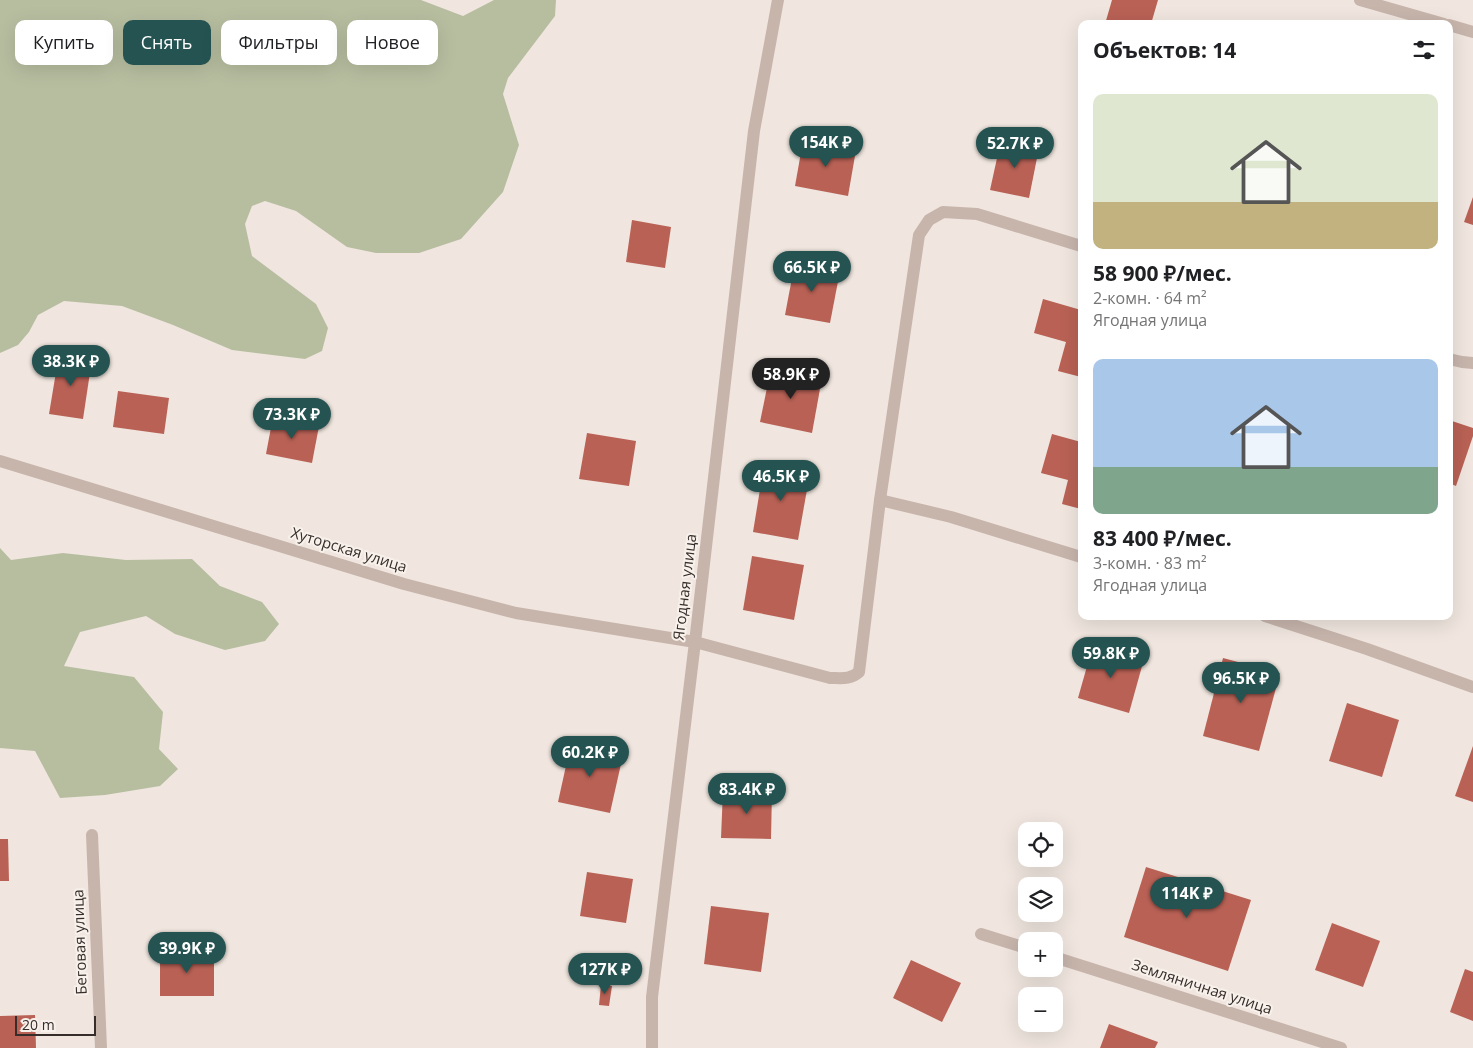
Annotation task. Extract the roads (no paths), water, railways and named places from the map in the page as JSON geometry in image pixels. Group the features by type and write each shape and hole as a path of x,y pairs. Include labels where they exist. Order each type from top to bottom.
{"street":[{"name":"Ягодная улица","path":"652,1048 652,997 754,131 778,0"},
{"path":"1360,0 1430,20"},
{"path":"1453,26 1473,32"},
{"name":"Хуторская улица","path":"0,461 404,584 516,614 695,642 830,678 854,677 859,672 880,500 919,235 929,220 943,212 977,214 1078,245"},
{"path":"1453,359 1473,363"},
{"path":"880,500 951,517 1078,556"},
{"path":"1277,620 1367,649 1473,687"},
{"name":"Беговая улица","path":"92,835 101,1048"},
{"path":"981,934 1018,946"},
{"name":"Земляничная улица","path":"1063,960 1341,1048"}]}
